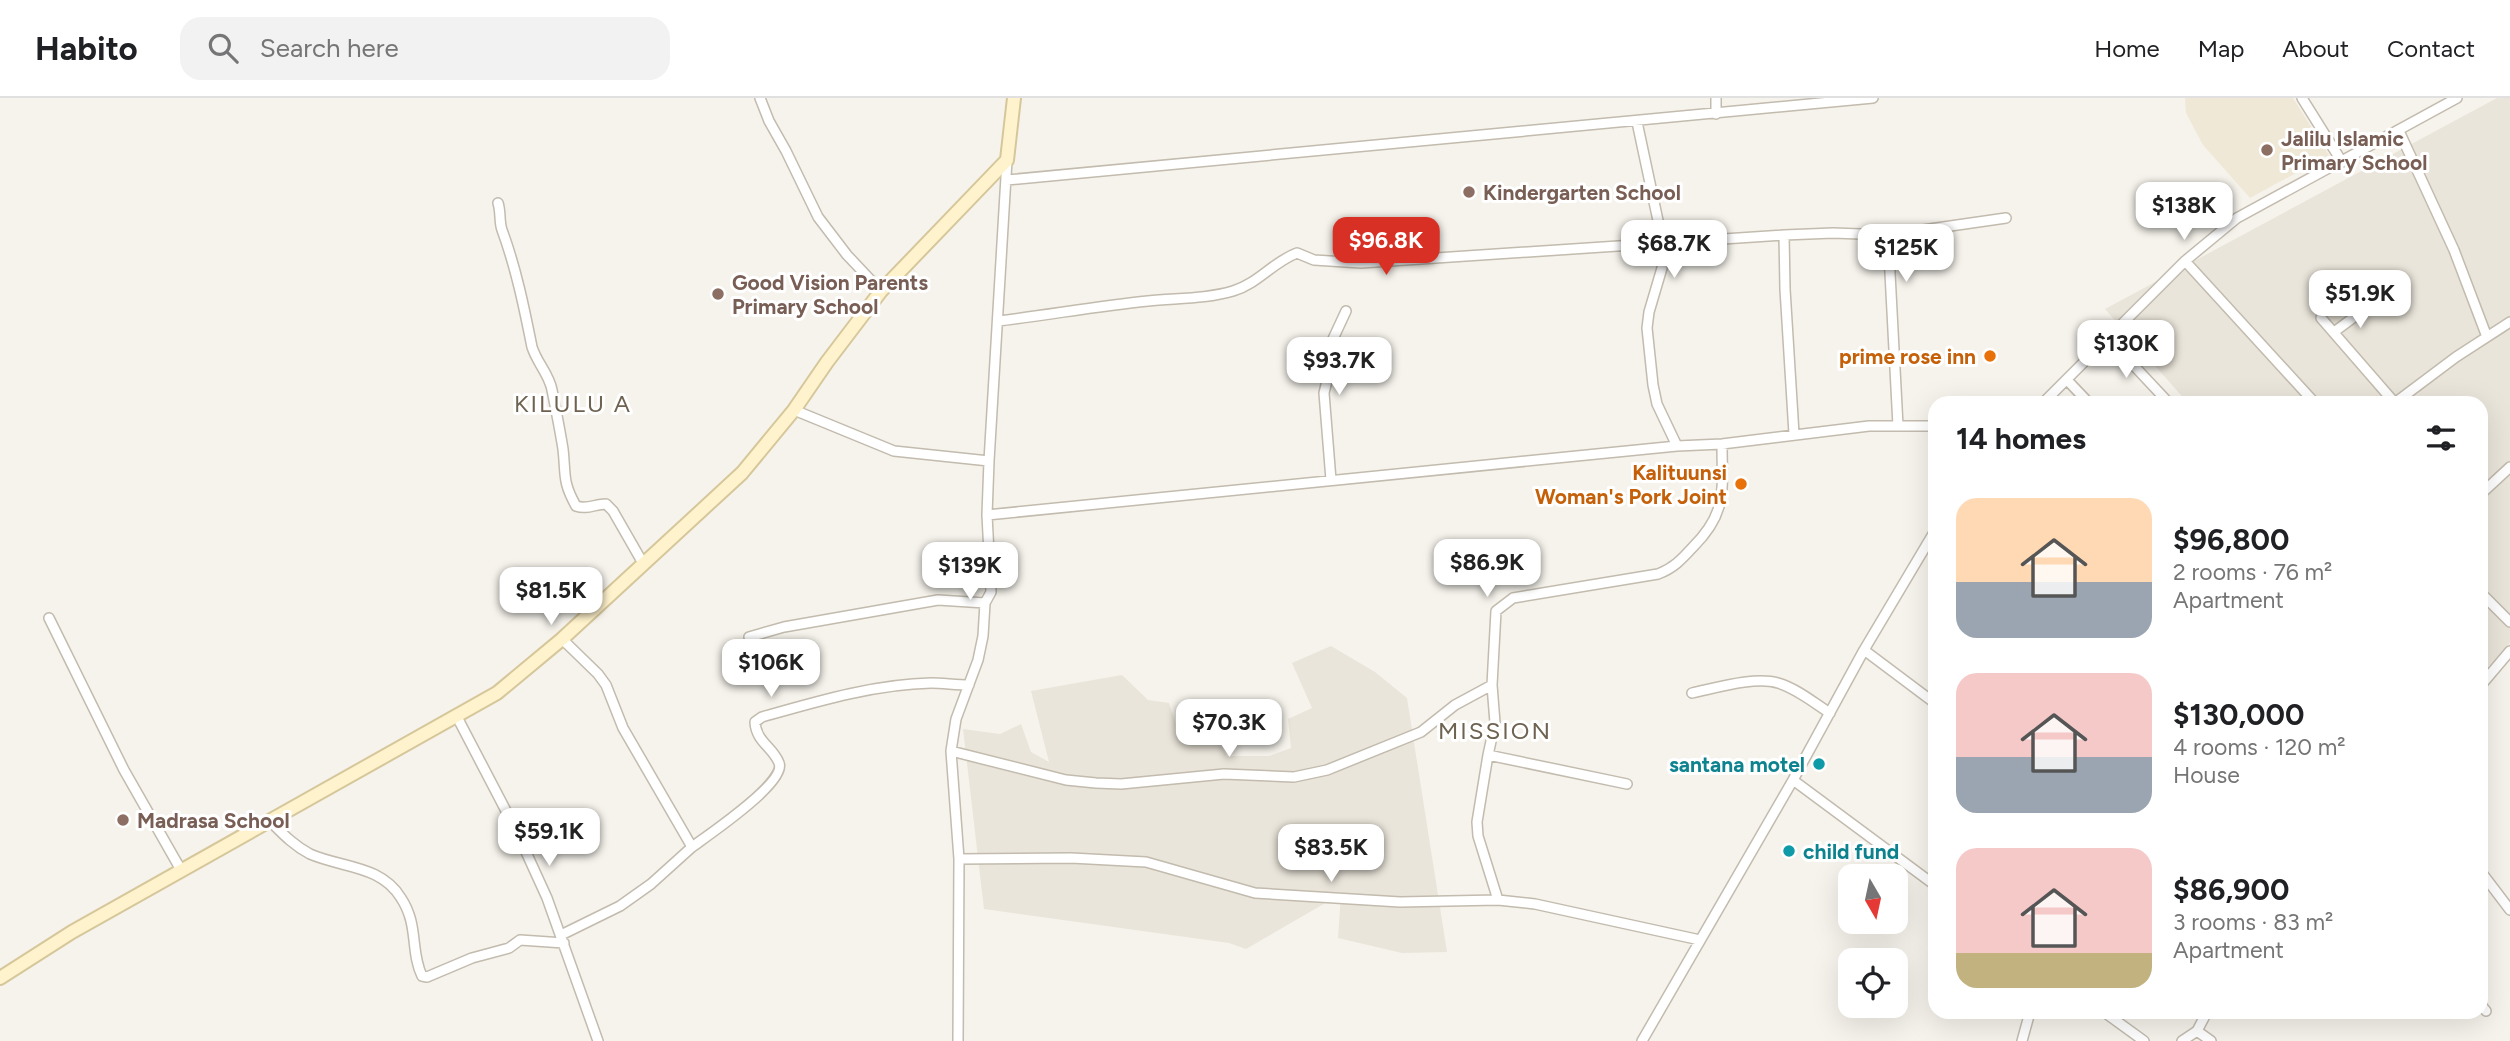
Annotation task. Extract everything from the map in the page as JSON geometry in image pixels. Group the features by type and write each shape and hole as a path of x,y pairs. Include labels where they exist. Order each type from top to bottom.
{"street":[{"path":"760,98 818,217 846,256 881,290"},
{"path":"958,1041 959,859 951,751 956,719 981,648 985,603 991,592 989,461 1007,160 1014,98"},
{"path":"1716,98 1717,114"},
{"path":"1007,180 1873,98"},
{"path":"2302,98 2342,162"},
{"path":"2051,396 2185,261 2236,218 2457,98"},
{"path":"1637,121 1663,244 1662,268 1647,328 1657,404 1677,446"},
{"path":"2399,131 2454,250 2487,337"},
{"path":"0,978 72,932 498,693 562,639 742,473 794,410 881,290 1007,160"},
{"path":"498,203 502,229 510,246 535,358 549,377 552,389 563,450 565,485 576,506 584,509 598,504 606,505 613,511 644,565"},
{"path":"998,321 1148,301 1209,296 1235,290 1264,276 1280,259 1297,253 1314,260 1361,263 1784,235 1888,235 2006,219"},
{"path":"1784,235 1794,434"},
{"path":"1888,235 1899,426"},
{"path":"2185,261 2309,396"},
{"path":"2334,332 2369,306"},
{"path":"1331,481 1324,393 1332,360 1333,339 1346,311"},
{"path":"2320,318 2390,396"},
{"path":"2403,396 2510,322"},
{"path":"2107,337 2162,396"},
{"path":"2067,380 2082,396"},
{"path":"794,410 894,451 989,461"},
{"path":"988,515 1677,446 1722,444 1869,426 1928,426"},
{"path":"1498,900 1478,836 1477,822 1495,723 1492,685 1496,611 1513,598 1658,574 1673,568 1704,536 1716,519 1722,500 1722,444"},
{"path":"2488,487 2510,467"},
{"path":"1642,1041 1928,542"},
{"path":"750,638 784,626 938,600 985,603"},
{"path":"2488,600 2510,622"},
{"path":"49,618 124,770 181,870"},
{"path":"562,639 606,685 623,728 692,848"},
{"path":"1864,650 1928,698"},
{"path":"2488,677 2510,651"},
{"path":"1692,692 1770,681 1781,683 1830,713"},
{"path":"268,820 291,843 311,854 363,869 390,884 401,896 412,920 422,976 427,977 472,958 509,948 520,940 562,939 620,906 651,884 692,848 751,803 776,777 780,768 779,762 764,745 755,728 754,722 762,717 830,698 907,685 969,685"},
{"path":"951,751 1066,780 1096,783 1121,784 1224,774 1294,777 1327,770 1421,732 1455,705 1492,685"},
{"path":"456,715 516,830 547,898 598,1041"},
{"path":"1488,755 1627,784"},
{"path":"1793,780 1928,880"},
{"path":"959,859 1071,858 1146,862 1255,893 1400,902 1498,900 1535,904 1700,940"},
{"path":"2488,881 2510,910"},
{"path":"2022,1041 2028,1019"},
{"path":"2114,1019 2144,1041"},
{"path":"2182,1041 2197,1031 2203,1019"},
{"path":"2197,1031 2211,1041"}],"shaded area":[{"name":"Jalilu Islamic Primary School","path":"2185,98 2293,98 2329,155 2250,198 2203,145 2186,113"},
{"path":"2497,98 2510,98 2510,643 2488,667 2488,396 2182,396 2105,309"},
{"path":"1331,646 1375,672 1407,698 1447,952 1402,953 1338,938 1341,894 1246,949 1229,943 984,909 963,729 1000,734 1021,724 1031,752 1049,762 1031,691 1122,675 1148,700 1169,703 1176,724 1209,726 1227,756 1269,756 1291,748 1288,719 1312,708 1292,663"}],"place":[{"name":"Jalilu Islamic Primary School","path":"2267,150"},
{"name":"Kindergarten School","path":"1469,192"},
{"name":"Good Vision Parents Primary School","path":"718,294"},
{"name":"prime rose inn","path":"1990,356"},
{"name":"Kalituunsi Woman's Pork Joint","path":"1741,484"},
{"name":"santana motel","path":"1819,764"},
{"name":"Madrasa School","path":"123,820"},
{"name":"child fund","path":"1789,851"}],"district":[{"name":"KILULU A","path":"573,403"},
{"name":"MISSION","path":"1495,730"}]}
